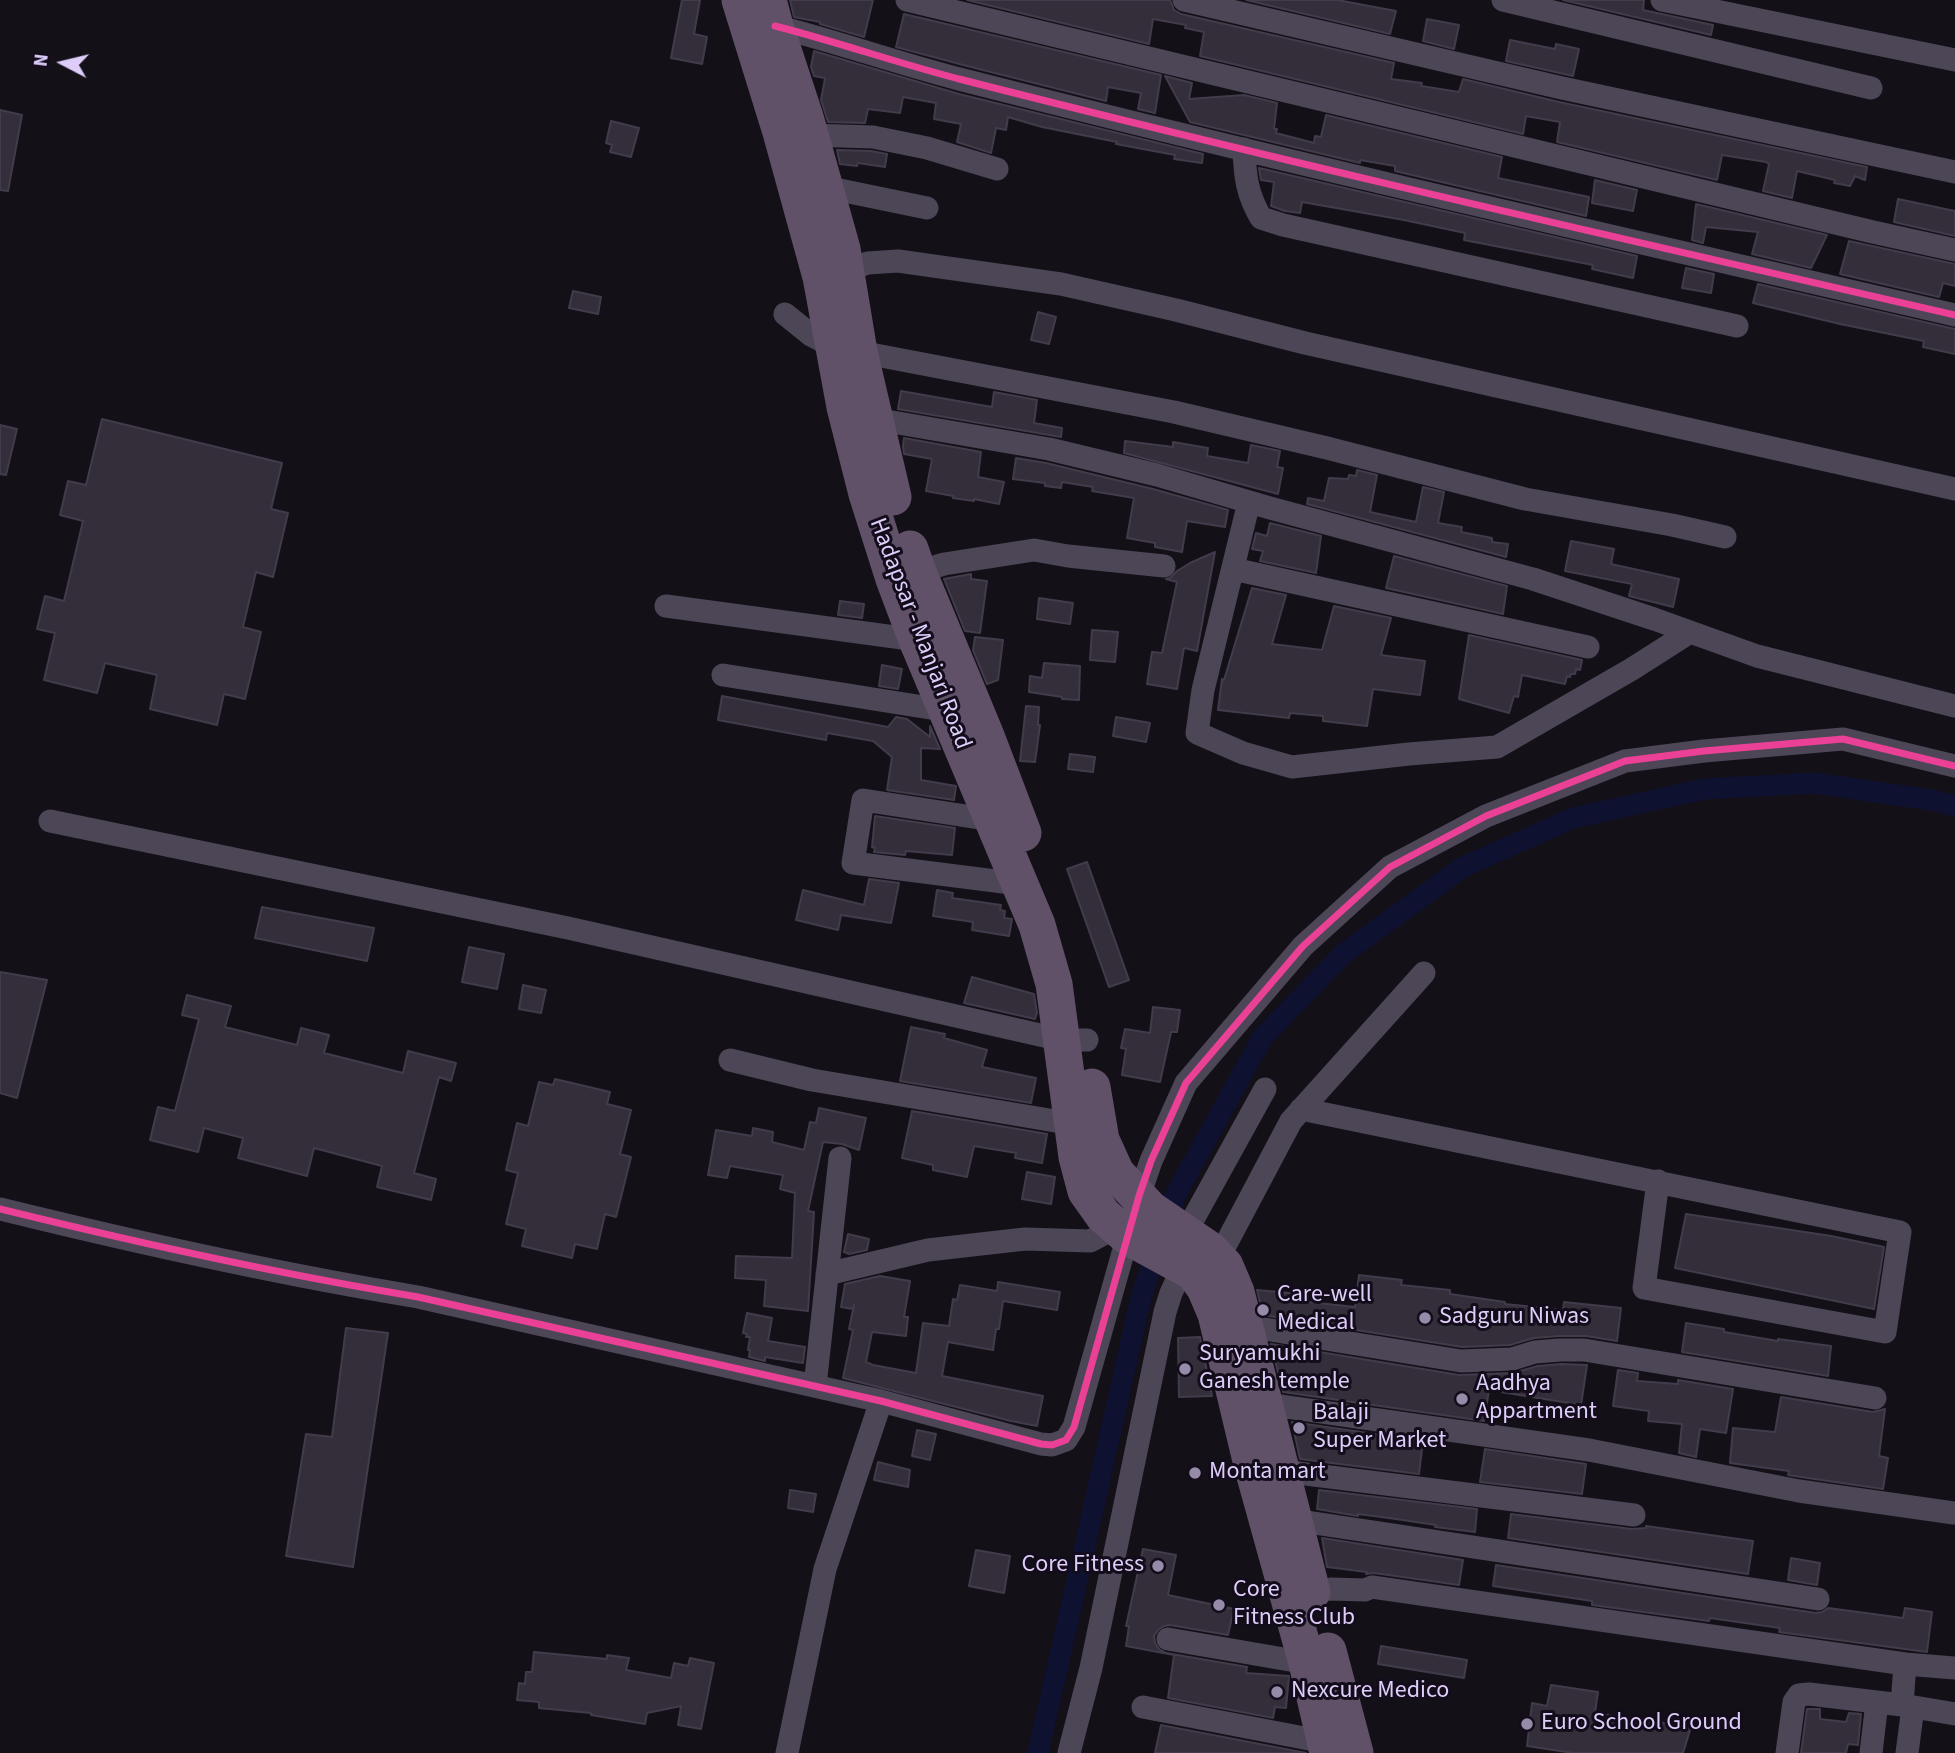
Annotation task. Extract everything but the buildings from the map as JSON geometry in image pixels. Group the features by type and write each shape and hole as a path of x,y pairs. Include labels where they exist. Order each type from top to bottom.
{"main road":[{"name":"Hadapsar - Manjari Road","path":"740,0 780,131 834,274 847,349 845,407 867,494 894,579 931,638 961,712 1058,918 1076,971 1073,1124 1077,1157 1086,1191 1103,1215 1225,1266 1246,1326 1294,1520 1307,1662 1340,1747"},
{"name":"Hadapsar - Manjari Road","path":"772,13 842,249 834,274"},
{"name":"Hadapsar - Manjari Road","path":"847,349 875,419 891,494 918,572 931,638"},
{"name":"Hadapsar - Manjari Road","path":"961,712 992,820 1037,925 1093,1098 1101,1140 1116,1173 1159,1237 1205,1288 1216,1314 1249,1451 1298,1585 1340,1747"}],"street":[{"path":"907,0 1955,250"},
{"path":"1184,0 1562,88 1955,172"},
{"path":"1503,0 1871,88"},
{"path":"1662,0 1955,60"},
{"path":"772,13 840,43 958,79 1583,231 1955,316"},
{"path":"810,135 873,137 927,148 997,169"},
{"path":"1244,149 1250,199 1261,218 1737,326"},
{"path":"825,187 927,208"},
{"path":"834,274 868,263 898,261 1061,284 1304,343 1955,489"},
{"path":"785,314 811,335 847,349 1174,412 1525,499 1725,537"},
{"path":"875,419 1049,449 1157,475 1533,579 1757,656 1955,706"},
{"path":"1250,502 1203,690 1197,733 1243,753 1292,767 1497,747 1690,632"},
{"path":"918,572 944,564 1034,550 1164,566"},
{"path":"1233,569 1588,647"},
{"path":"666,606 931,638"},
{"path":"723,675 961,712"},
{"path":"1069,1753 1091,1668 1171,1293 1159,1237 1151,1161 1186,1083 1303,946 1390,867 1486,816 1625,761 1843,739 1955,766"},
{"path":"992,820 863,800 853,863 1019,884"},
{"path":"50,821 568,928 1074,1040"},
{"path":"827,1273 928,1250 1025,1239 1090,1241 1159,1237 1290,1121 1424,973"},
{"path":"730,1060 812,1080 1073,1124"},
{"path":"0,1209 335,1283 418,1297 881,1401 1041,1444 1052,1444 1066,1440 1074,1427 1159,1237 1265,1088"},
{"path":"1301,1108 1658,1181 1900,1232 1885,1332 1644,1288 1658,1181"},
{"path":"815,1386 840,1158"},
{"path":"1246,1326 1461,1361 1512,1359 1535,1352 1584,1350 1875,1398"},
{"path":"787,1753 825,1569 881,1401"},
{"path":"1266,1404 1589,1450 1799,1491 1954,1513"},
{"path":"1282,1471 1634,1515"},
{"path":"1294,1520 1818,1600"},
{"path":"1298,1585 1353,1578 1368,1580 1372,1587 1905,1664 1955,1668"},
{"path":"1168,1639 1307,1662"},
{"path":"1905,1664 1907,1753"},
{"path":"1787,1753 1794,1702 1798,1695 1877,1702 1955,1714"},
{"path":"1871,1753 1877,1702"},
{"path":"1143,1707 1340,1747"}],"waterway":[{"path":"1038,1753 1141,1297 1175,1196 1262,1038 1343,954 1463,867 1573,818 1704,789 1814,783 1955,806"}],"cycle path":[{"path":"775,26 963,80 1210,141 1955,315"},
{"path":"0,1209 208,1257 418,1297 881,1401 1052,1445 1066,1440 1074,1427 1139,1196 1151,1161 1186,1083 1303,946 1390,867 1486,816 1625,761 1843,739 1955,766"}],"place":[{"name":"Care-well Medical","path":"1263,1310"},
{"name":"Sadguru Niwas","path":"1425,1318"},
{"name":"Suryamukhi Ganesh temple","path":"1185,1369"},
{"name":"Aadhya Appartment","path":"1462,1399"},
{"name":"Balaji Super Market","path":"1299,1428"},
{"name":"Monta mart","path":"1195,1473"},
{"name":"Core Fitness","path":"1158,1566"},
{"name":"Core Fitness Club","path":"1219,1605"},
{"name":"Nexcure Medico","path":"1277,1692"},
{"name":"Euro School Ground","path":"1527,1724"}]}
